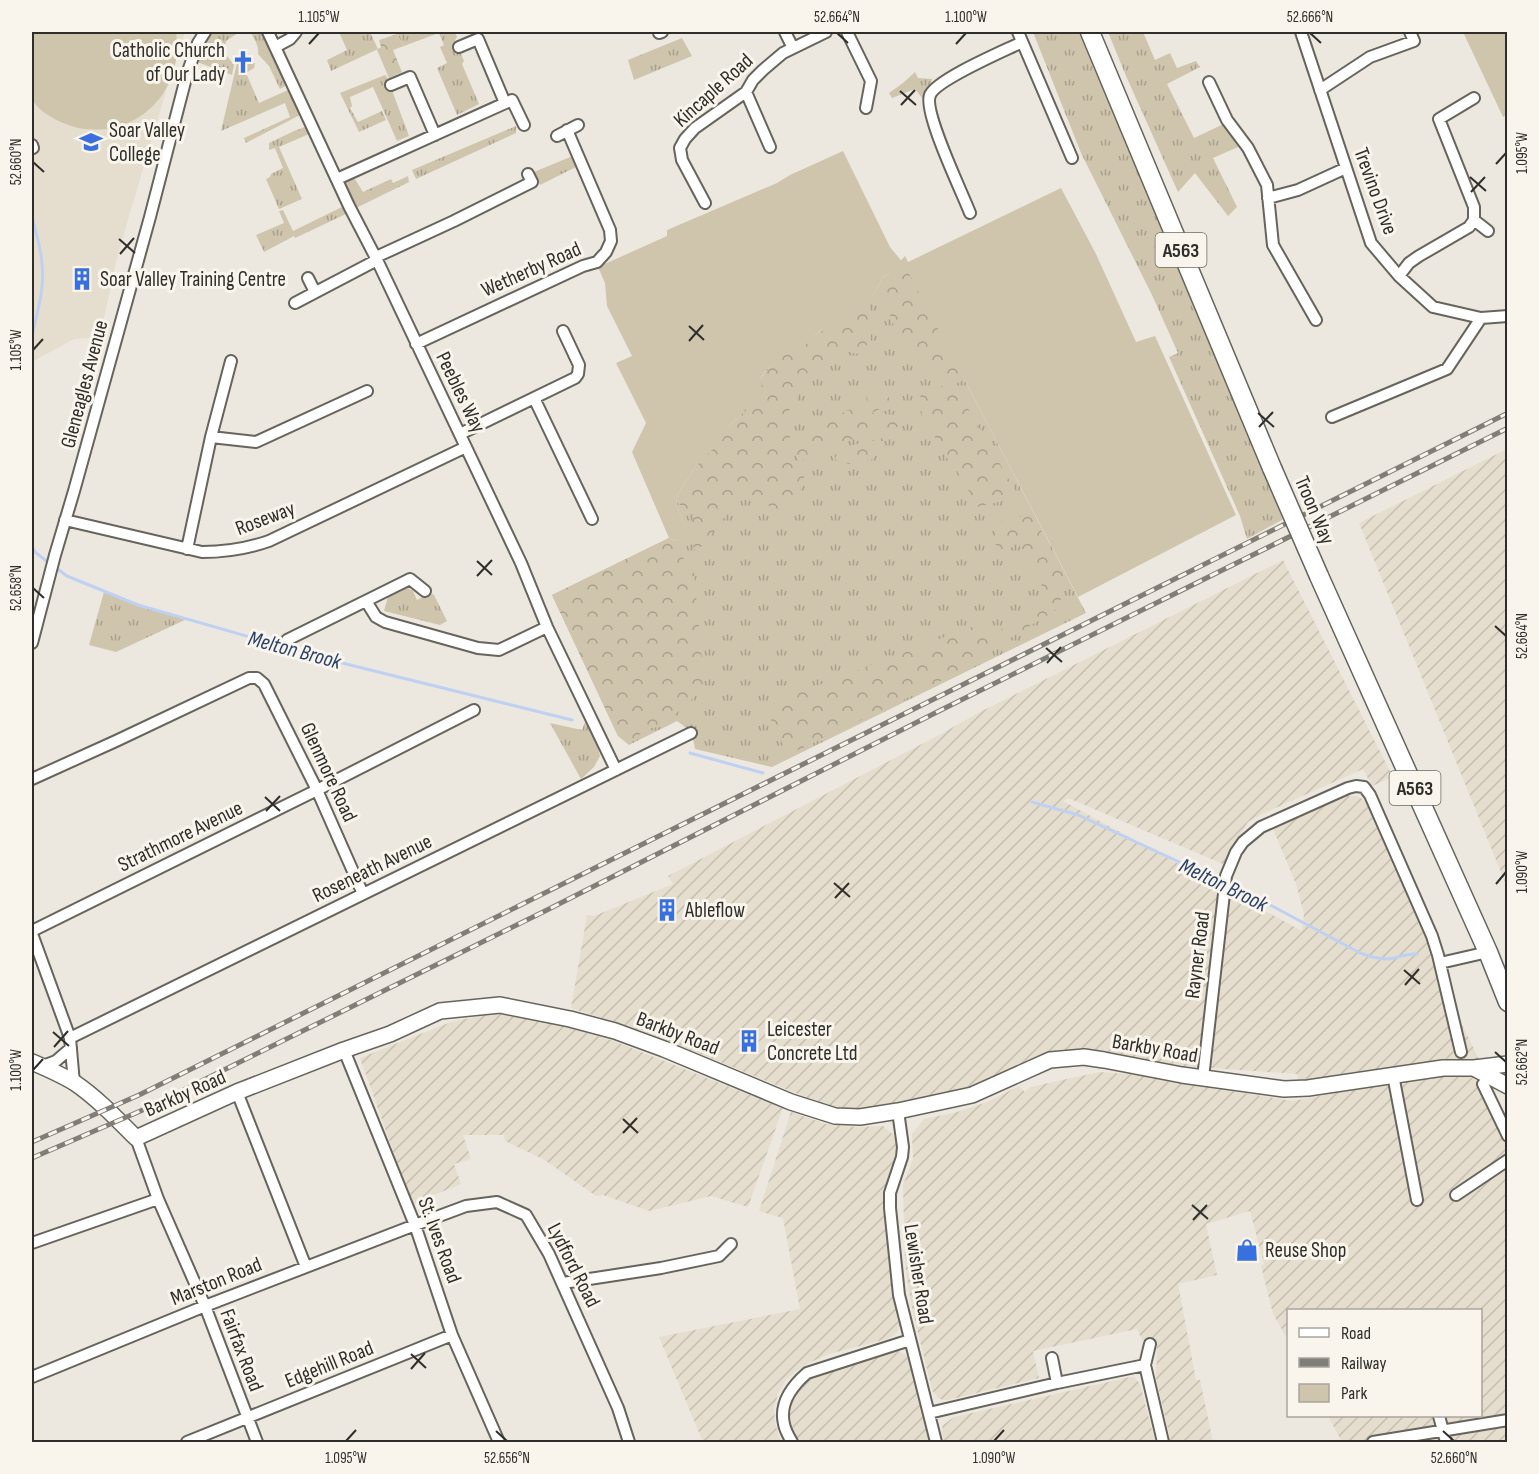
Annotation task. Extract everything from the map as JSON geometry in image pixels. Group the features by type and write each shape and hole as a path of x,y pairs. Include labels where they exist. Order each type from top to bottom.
{"highway":[{"name":"Troon Way","path":"1090,32 1272,468 1488,952 1508,1002"}],"street":[{"name":"Gleneagles Avenue","path":"32,643 148,225 187,74 198,43 205,32"},
{"name":"Peebles Way","path":"268,32 466,447 547,627 616,770"},
{"path":"275,47 290,39 296,32"},
{"path":"785,32 793,48"},
{"name":"Kincaple Road","path":"690,199 703,199 682,160 680,148 685,139 695,128 746,92 753,80 783,53 826,32"},
{"path":"847,32 871,81 866,108"},
{"path":"1018,32 1072,158"},
{"name":"Trevino Drive","path":"1301,32 1371,243 1399,276 1433,307 1481,318 1508,315"},
{"path":"1320,90 1370,57 1414,41 1410,32"},
{"path":"459,47 478,39 506,103"},
{"path":"970,213 932,120 930,94 944,81 1022,42"},
{"path":"391,85 410,77 435,135"},
{"path":"1209,82 1227,120 1248,148 1267,186 1273,245 1316,320"},
{"path":"746,92 770,147"},
{"path":"1399,276 1419,255 1469,226 1474,220 1474,207 1439,119 1474,98"},
{"path":"337,179 512,100 524,125"},
{"name":"Wetherby Road","path":"416,344 583,266 597,262 606,252 611,241 610,230 562,133 578,125"},
{"path":"1268,198 1298,190 1346,168"},
{"path":"294,303 376,259 532,182"},
{"path":"1474,220 1488,231"},
{"path":"308,278 315,292"},
{"path":"1332,417 1447,369 1481,318"},
{"path":"460,435 571,381 578,374 579,365 563,331"},
{"path":"186,549 231,361"},
{"path":"211,437 256,442 367,391"},
{"path":"534,398 592,519"},
{"name":"Roseway","path":"65,520 202,552 223,552 248,548 268,541 466,447"},
{"path":"287,640 410,579 425,591"},
{"path":"366,601 376,617 385,622 478,648 499,650 547,627"},
{"name":"Glenmore Road","path":"32,779 249,678 257,678 264,684 317,790 363,894"},
{"name":"Strathmore Avenue","path":"32,933 474,710"},
{"name":"Roseneath Avenue","path":"71,1043 363,894 691,733"},
{"name":"Rayner Road","path":"1203,1078 1226,876 1243,842 1261,827 1348,788 1364,787 1370,795 1413,891 1432,936 1440,963"},
{"path":"32,933 71,1043 75,1083"},
{"path":"1461,1052 1440,963 1488,952"},
{"name":"Barkby Road","path":"37,1064 75,1083 136,1138 237,1092 390,1034 440,1011 500,1005 615,1031 791,1102 835,1116 860,1117 972,1095 1050,1060 1084,1057 1203,1078 1284,1089 1308,1088 1443,1068 1474,1068 1508,1064"},
{"name":"Barkby Road","path":"37,1064 56,1061 71,1043"},
{"name":"St. Ives Road","path":"344,1050 415,1225 452,1335 499,1443"},
{"name":"Barkby Road","path":"1474,1068 1508,1086"},
{"path":"1393,1075 1417,1200"},
{"path":"1483,1084 1508,1136"},
{"path":"237,1092 306,1267"},
{"name":"Lewisher Road","path":"898,1111 903,1147 890,1193 890,1208 899,1295 936,1443"},
{"name":"Fairfax Road","path":"136,1138 158,1200 205,1306 257,1443"},
{"path":"1456,1195 1508,1160"},
{"path":"32,1243 158,1200"},
{"name":"Lydford Road","path":"415,1225 466,1206 497,1202 526,1215 563,1283 618,1408 629,1443"},
{"name":"Marston Road","path":"32,1377 205,1306 415,1225"},
{"path":"563,1283 661,1268 719,1256 731,1244"},
{"name":"Edgehill Road","path":"187,1443 452,1335"},
{"path":"792,1443 784,1425 783,1408 795,1384 807,1373 910,1340"},
{"path":"1150,1344 1145,1365 1163,1443"},
{"path":"1052,1358 1056,1383"},
{"path":"929,1413 1145,1365"},
{"path":"1440,1417 1446,1443"},
{"path":"1373,1443 1508,1420"}],"shaded area":[{"name":"Soar Valley College","path":"32,32 185,32 116,262 100,337 74,339 32,362"},
{"path":"1507,449 1507,887 1359,523"},
{"path":"1283,560 1393,777 1372,786 1363,769 1260,815 1248,822 1223,864 1068,798 1063,801 1302,931 1304,914 1296,884 1273,829 1347,796 1357,796 1365,801 1432,953 1434,966 1507,1118 1507,1442 1342,1442 1329,1417 1482,1417 1482,1309 1287,1309 1287,1338 1273,1314 1261,1266 1264,1264 1250,1211 1206,1224 1217,1275 1178,1284 1196,1380 1200,1380 1213,1442 1171,1442 1156,1379 1157,1342 1142,1340 1137,1329 1033,1351 1039,1378 948,1400 938,1398 932,1390 911,1304 905,1264 903,1185 913,1159 912,1134 924,1119 957,1112 987,1102 1019,1086 1025,1092 1030,1087 1099,1072 1129,1074 1293,1101 1330,1094 1328,1081 1299,1083 1297,1074 1041,1056 974,1087 907,1101 860,1108 838,1108 815,1101 652,1034 571,1008 587,915 594,916 673,884 668,876 980,712"},
{"path":"493,1013 548,1022 611,1040 783,1108 748,1207 711,1196 649,1211 603,1195 596,1196 543,1159 505,1141 504,1135 463,1135 471,1159 454,1164 461,1184 412,1204 360,1058 451,1022"},
{"path":"791,1112 826,1124 857,1127 883,1126 896,1137 896,1150 885,1195 894,1302 901,1324 896,1334 887,1339 829,1354 796,1371 786,1380 778,1394 774,1408 775,1423 781,1442 703,1442 659,1337 800,1309 783,1218 759,1211"},
{"path":"898,1351 906,1355 910,1362 930,1442 797,1442 789,1415 791,1403 796,1392 809,1379"},
{"path":"1134,1377 1140,1384 1155,1442 944,1442 943,1425 954,1417"}],"green space":[{"path":"32,32 176,32 176,59 169,83 156,103 138,118 117,127 94,130 69,125 43,112 32,100"},
{"path":"206,32 262,32 287,85 280,89 269,66 258,54 251,33 238,33 226,41 224,52 234,65 232,75 192,60"},
{"path":"339,32 370,32 378,49 331,71 327,60 347,50"},
{"path":"455,32 457,37 455,40 464,61 462,64 479,104 457,115 437,68 447,63 440,47 444,45 439,33 404,46 397,34"},
{"path":"1033,32 1086,32 1289,516 1247,539 1240,516 1169,357 1178,353 1152,295 1081,153"},
{"path":"1108,32 1143,32 1155,60 1170,53 1177,68 1196,61 1200,67 1167,84 1194,138 1228,122 1245,144 1213,158 1237,207 1228,216 1195,173 1178,192"},
{"path":"1463,32 1507,32 1507,115 1503,117"},
{"path":"397,34 404,46 393,50 402,72 389,78 377,50 381,47 379,40"},
{"path":"682,38 692,56 634,80 628,60"},
{"path":"237,63 255,63 254,68 246,73 259,103 288,90 300,115 246,143 244,138 290,117 285,103 221,131"},
{"path":"915,72 918,78 932,79 926,100 915,89 892,98 889,93"},
{"path":"385,75 409,136 397,141 373,87 350,97 352,106 350,108 358,122 382,111 386,120 359,132 340,93"},
{"path":"516,126 516,133 416,179 412,170"},
{"path":"305,127 311,130 309,134 279,147 302,199 279,209 266,179 283,168 275,148 269,150 269,143"},
{"path":"843,151 890,247 904,264 883,277 874,294 861,305 822,329 804,346 783,354 780,360 766,370 760,379 762,386 741,415 726,429 723,439 697,465 676,497 677,506 690,539 677,541 669,538 632,452 646,423 616,363 632,356 607,306 605,283 598,267 667,236 667,230 777,183"},
{"path":"575,155 580,165 540,185 534,172"},
{"path":"353,176 363,192 391,179 393,183 408,176 409,182 354,209 341,181"},
{"path":"1061,188 1096,254 1136,342 1155,336 1236,515 1078,597 904,264"},
{"path":"344,206 348,213 295,238 294,236 264,252 256,235 284,223 279,211 283,210 293,231"},
{"path":"905,256 967,379 954,384 1019,497 978,507 922,417 920,391 947,385 930,363 906,345 894,327 883,293 885,278"},
{"path":"904,264 1086,613 772,767 695,749 690,733 677,721 629,745 618,736 552,595 669,538 677,541 688,535 676,497 697,465 714,447 726,429 741,415 766,370 780,360 783,354 804,346 822,329 874,294 883,277"},
{"path":"870,297 871,341 857,354 841,350 806,374 796,404 787,412 789,414 790,445 796,463 807,468 794,509 776,509 763,503 740,499 696,553 688,535 698,502 689,511 676,502 697,465 723,438 726,429 742,419 760,379 790,346 809,335 818,340 826,321"},
{"path":"886,391 891,403 872,413 896,415 898,427 842,442 797,463 797,443 847,410 866,408 867,395"},
{"path":"883,438 884,447 871,460 849,464 834,459 844,447"},
{"path":"1014,509 1020,517 1033,515 1069,586 1057,591 1062,594 1059,607 934,685 788,755 764,706 971,627 984,635 1028,620 1048,595 1030,567 1017,540 1007,553 995,544 995,523 1001,521 1010,530 1015,530 1004,520"},
{"path":"669,538 694,573 704,683 691,700 670,719 668,726 651,728 630,740 618,736 552,595"},
{"path":"406,587 413,591 417,600 431,593 434,595 447,621 440,625 384,611 389,593"},
{"path":"104,592 138,605 187,619 116,652 89,645"},
{"path":"587,717 600,756 594,767 581,779 550,723 582,730"}],"waterway":[{"name":"Melton Brook","path":"32,217 41,252 43,273 32,336"},
{"name":"Melton Brook","path":"32,547 49,563"},
{"name":"Melton Brook","path":"55,567 67,576 138,605 334,661 572,720"},
{"name":"Melton Brook","path":"690,753 763,773"},
{"name":"Melton Brook","path":"1032,802 1078,815 1259,899 1360,953 1388,959 1417,954"}],"railway":[{"path":"32,1142 139,1095 1508,413"},
{"path":"32,1158 145,1109 1508,428"}],"place":[{"name":"Catholic Church of Our Lady","path":"243,62"},
{"name":"Soar Valley College","path":"91,142"},
{"name":"Soar Valley Training Centre","path":"82,279"},
{"name":"Ableflow","path":"667,910"},
{"name":"Leicester Concrete Ltd","path":"749,1041"},
{"name":"Reuse Shop","path":"1247,1250"}]}
